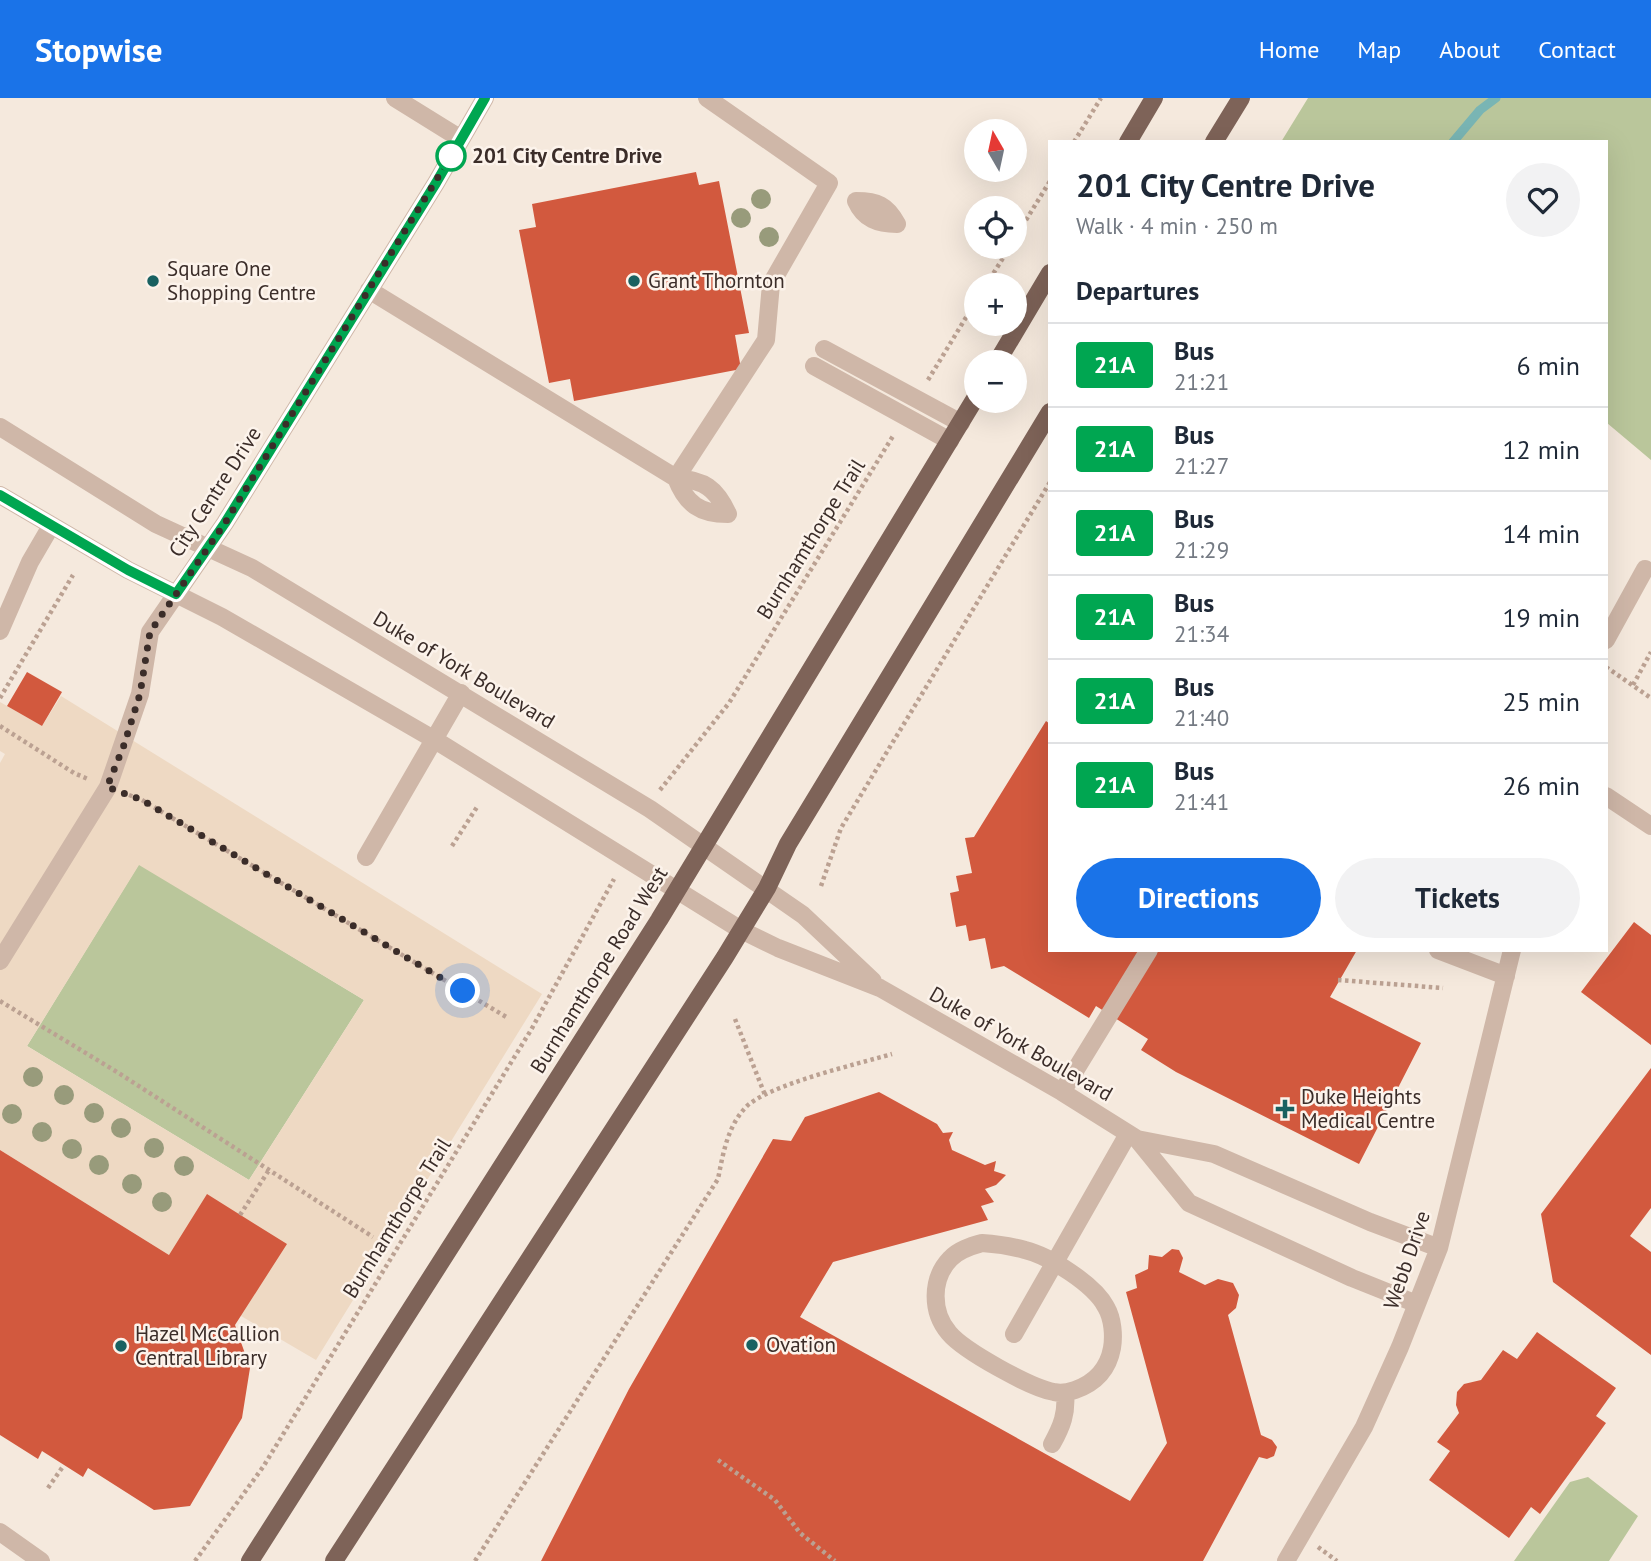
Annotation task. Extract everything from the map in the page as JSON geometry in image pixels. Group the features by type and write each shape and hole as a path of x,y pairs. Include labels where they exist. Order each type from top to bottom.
{"main road":[{"path":"1129,140 1154,98"},
{"path":"1215,140 1241,98"},
{"path":"1004,350 1048,276"},
{"name":"Burnhamthorpe Road West","path":"250,1561 677,892 967,413"},
{"path":"334,1561 741,930 788,844 1048,415"}],"street":[{"path":"395,98 461,139"},
{"name":"City Centre Drive","path":"0,961 107,787 140,694 150,632 208,548 485,98"},
{"path":"369,289 676,478 766,340 771,284 829,183 707,98"},
{"path":"824,349 961,423"},
{"path":"814,366 950,441"},
{"name":"Duke of York Boulevard","path":"0,427 156,524 252,568 650,809 803,915 880,988"},
{"name":"Duke of York Boulevard","path":"0,495 128,570 222,617 435,740 741,930 778,948 880,988 1062,1092 1133,1136 1189,1203 1352,1278 1417,1304"},
{"path":"0,631 30,562 51,526"},
{"path":"1608,636 1645,569"},
{"path":"366,857 461,693"},
{"path":"1608,797 1651,826"},
{"path":"1062,1092 1148,952"},
{"path":"1443,952 1506,976"},
{"name":"Webb Drive","path":"1286,1561 1364,1427 1439,1248 1511,952"},
{"path":"1014,1334 1054,1262 1133,1136"},
{"name":"Duke of York Boulevard","path":"1133,1136 1214,1154 1370,1222 1439,1248"},
{"path":"982,1243 1026,1250 1054,1262 1097,1294 1112,1323 1111,1350 1102,1374 1065,1393 1035,1387 961,1343 947,1331 942,1322 935,1294 939,1276 950,1259 965,1248 982,1243"},
{"path":"1052,1444 1063,1426 1065,1393"},
{"path":"0,1532 41,1561"}],"path":[{"path":"1075,140 1101,98"},
{"path":"1027,218 1048,184"},
{"path":"916,399 964,321"},
{"name":"Burnhamthorpe Trail","path":"662,786 729,703 905,416"},
{"path":"821,886 841,828 1048,485"},
{"path":"0,698 73,575"},
{"path":"1633,685 1651,652"},
{"path":"1608,668 1651,698"},
{"path":"0,726 74,773 142,800 509,1018"},
{"path":"452,846 477,807"},
{"name":"Burnhamthorpe Trail","path":"195,1561 263,1467 292,1420 531,1030 610,891 611,884"},
{"path":"1338,980 1443,988"},
{"path":"0,1000 373,1237"},
{"path":"735,1019 765,1095"},
{"path":"475,1561 718,1179 727,1138 745,1108 775,1089 892,1054"},
{"path":"240,1215 269,1170"},
{"path":"718,1460 775,1500 800,1534 835,1561"},
{"path":"48,1488 64,1465"}],"green space":[{"path":"1308,98 1651,98 1651,460 1608,424 1608,140 1282,140"},
{"path":"139,864 364,1000 249,1180 27,1046"},
{"path":"1588,1477 1638,1516 1609,1561 1514,1561 1570,1482"}],"shaded area":[{"path":"61,696 542,994 316,1360 241,1316 169,1255 0,1150 0,763 5,754 0,751 0,702 42,726","holes":["139,865 364,1000 249,1180 27,1046"]}],"building":[{"name":"Grant Thornton","path":"696,172 699,185 719,181 749,333 735,335 741,369 574,401 570,379 549,383 519,230 536,227 532,204"},
{"path":"27,672 62,692 42,726 7,706"},
{"path":"1046,721 1048,952 1356,952 1330,997 1421,1043 1359,1164 1176,1072 1141,1050 1148,1039 1096,1006 1089,1018 1004,966 991,969 985,938 969,941 966,925 956,927 950,893 959,891 956,876 972,873 965,838 974,837"},
{"path":"1634,922 1651,935 1651,1045 1581,992"},
{"path":"1651,1068 1651,1208 1630,1236 1651,1252 1651,1355 1553,1282 1541,1214"},
{"name":"Ovation","path":"879,1092 937,1124 943,1133 953,1132 949,1140 952,1150 985,1165 996,1161 994,1171 1006,1175 996,1185 985,1189 994,1202 981,1206 988,1220 833,1262 800,1317 1130,1501 1167,1443 1126,1292 1137,1288 1135,1275 1148,1269 1149,1255 1162,1257 1172,1249 1179,1250 1183,1258 1179,1272 1205,1285 1218,1279 1233,1283 1239,1295 1236,1308 1228,1315 1261,1435 1272,1440 1277,1447 1274,1456 1267,1459 1259,1457 1203,1561 541,1561 629,1389 773,1139 791,1141 805,1117"},
{"name":"Hazel McCallion Central Library","path":"0,1150 169,1255 207,1194 287,1244 235,1325 250,1368 242,1418 190,1506 154,1510 88,1468 83,1477 42,1451 38,1459 0,1435"},
{"path":"1537,1332 1616,1388 1596,1416 1606,1423 1540,1514 1531,1507 1509,1538 1429,1480 1450,1451 1437,1442 1459,1413 1456,1405 1457,1392 1464,1384 1481,1380 1503,1350 1517,1359"}],"waterway":[{"path":"1455,140 1480,110 1496,98"}],"bus line":[{"name":"21A","path":"0,495 128,570 176,594 225,523 436,183 485,98"}],"place":[{"name":"201 City Centre Drive","path":"451,156"},
{"name":"Square One Shopping Centre","path":"153,281"},
{"name":"Grant Thornton","path":"634,281"},
{"name":"Duke Heights Medical Centre","path":"1285,1109"},
{"name":"Ovation","path":"752,1345"},
{"name":"Hazel McCallion Central Library","path":"121,1346"}],"route":[{"path":"451,156 225,523 150,632 140,694 107,787 142,800 463,991"}]}
